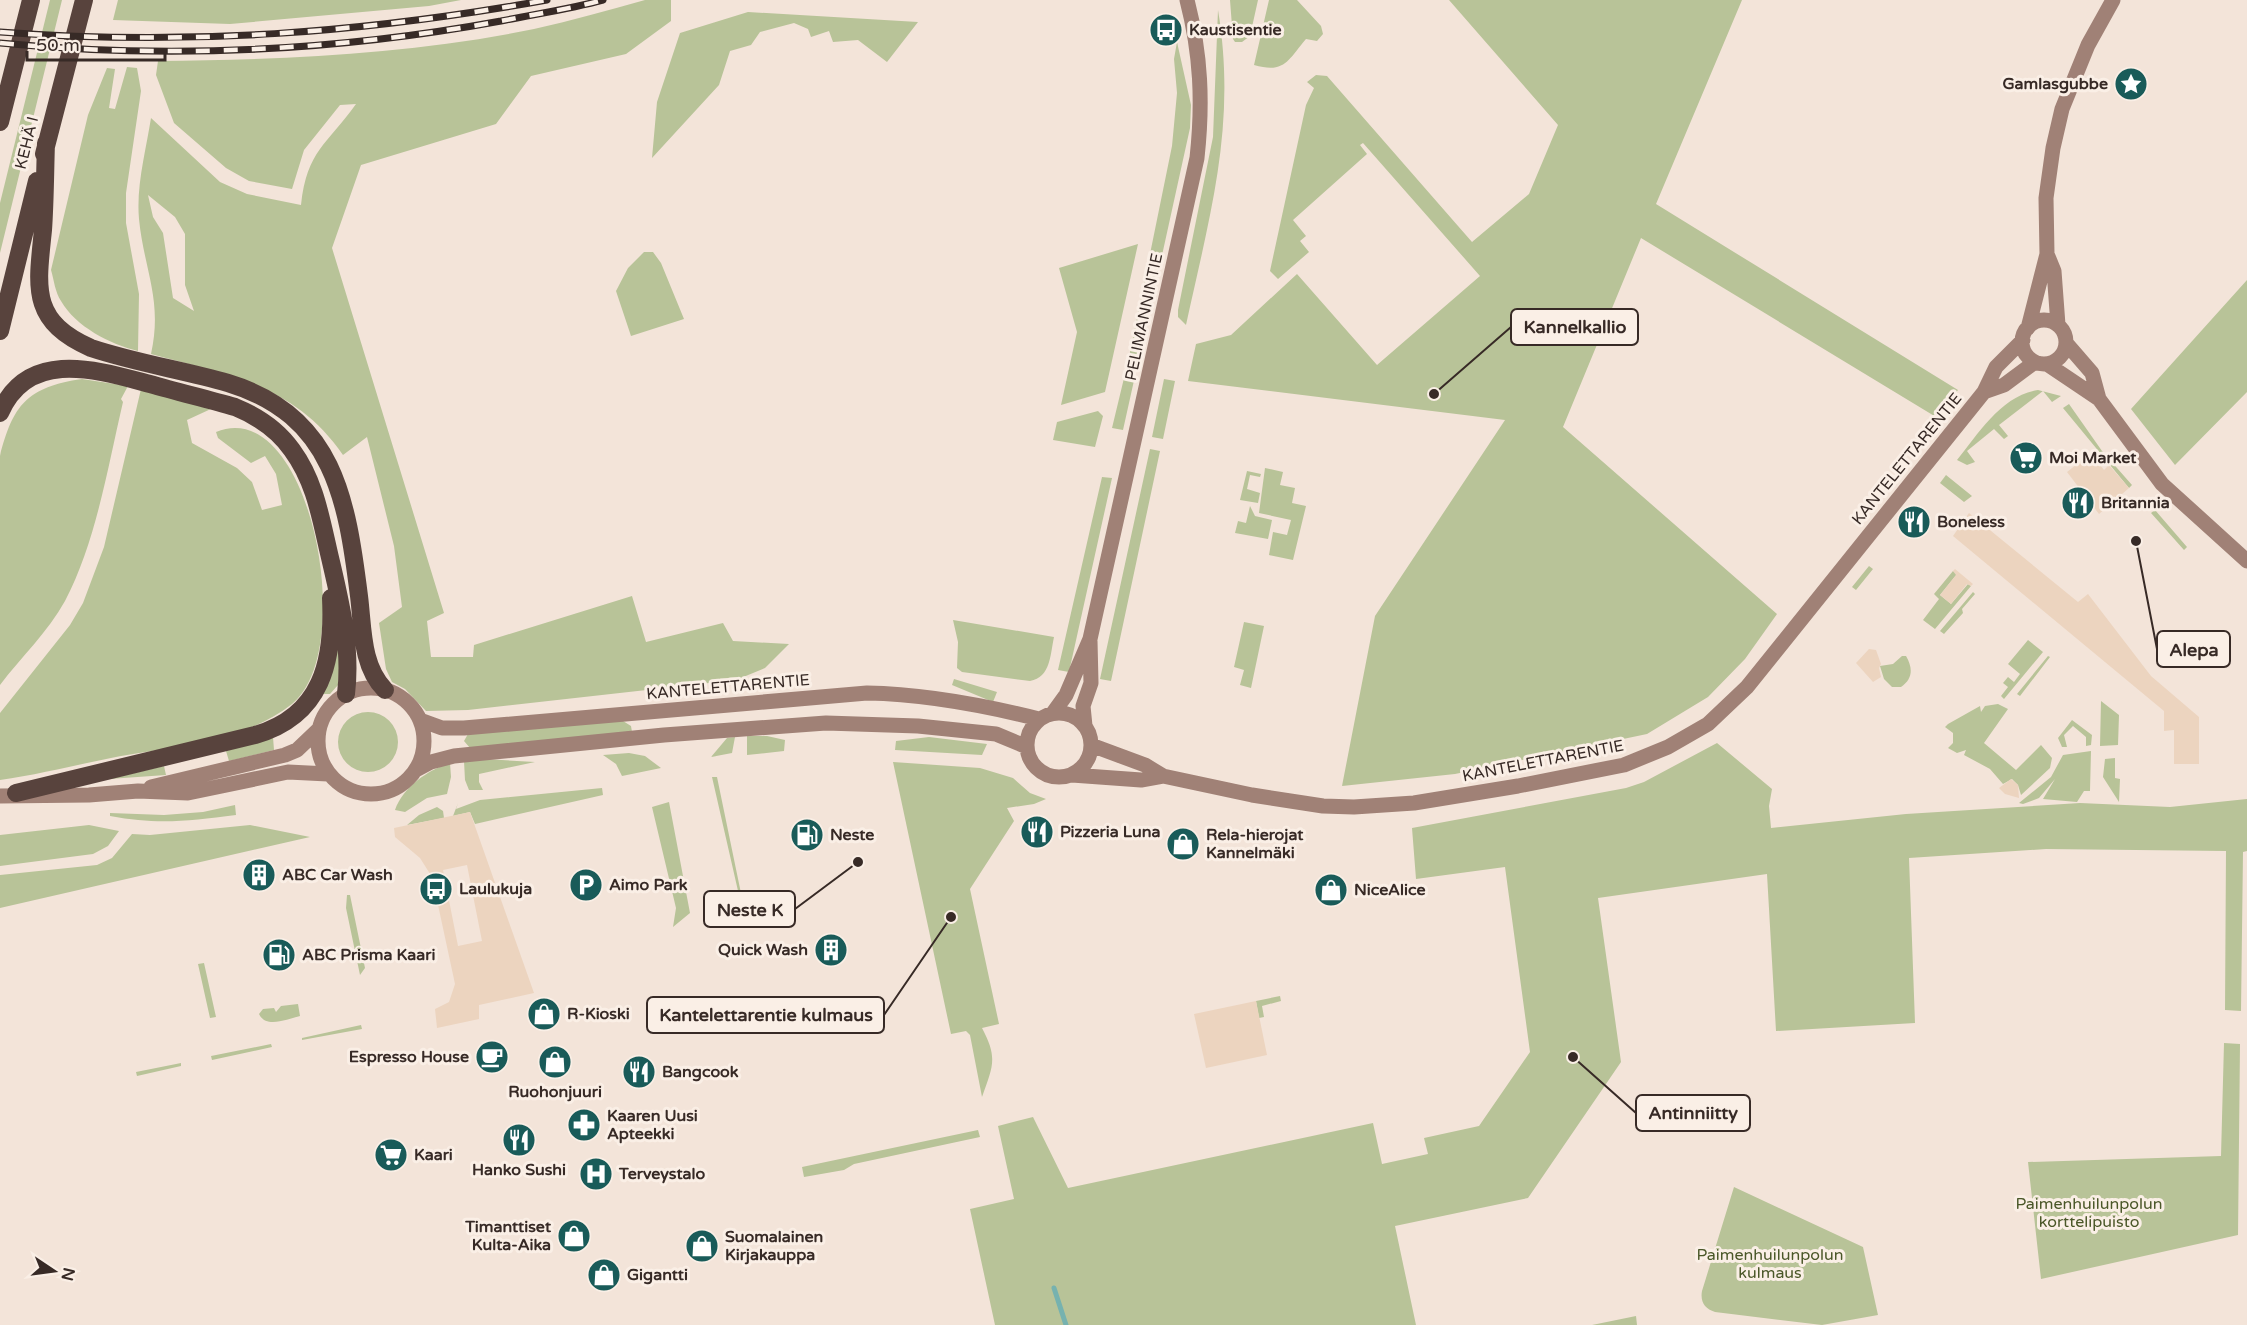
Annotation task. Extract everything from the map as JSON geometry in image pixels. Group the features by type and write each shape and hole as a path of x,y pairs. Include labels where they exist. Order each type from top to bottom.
{"highway":[{"name":"KEHÄ I","path":"0,122 31,0"},
{"name":"KEHÄ I","path":"0,331 84,0"},
{"path":"46,143 43,230 38,267 39,296 48,317 72,339 91,348 229,384 262,396 287,413 311,438 328,462 342,494 354,550 366,655 374,679 385,690"},
{"path":"0,413 10,394 27,379 39,373 77,368 114,375 243,410 274,430 292,450 305,472 321,511 328,549 342,601 347,659 346,694"},
{"path":"6,795 263,732 293,718 316,690 328,657 332,615 328,549"}],"main road":[{"name":"PELIMANNINTIE","path":"1046,716 1066,695 1090,639 1197,158 1202,95 1200,63 1187,0"},
{"path":"2099,399 2025,353 2025,334 2047,254 2046,198 2053,148 2062,110 2088,45 2113,0"},
{"path":"2047,254 2054,271 2058,326"},
{"path":"2025,334 2046,321 2058,326 2064,333 2066,343 2092,373 2099,399 2162,484 2247,561"},
{"name":"KANTELETTARENTIE","path":"1091,745 1145,765 1163,776 1252,795 1323,806 1354,807 1414,803 1518,786 1624,765 1668,747 1708,724 1747,687 1984,392 1996,367 2025,334"},
{"path":"2041,363 2062,354 2066,343"},
{"name":"KANTELETTARENTIE","path":"1984,392 2004,385 2041,363"},
{"name":"PELIMANNINTIE","path":"1085,726 1083,706 1091,683 1090,639"},
{"path":"138,791 184,777 285,755 297,750 318,730 328,709 346,694 365,688 385,690 405,701 420,720 424,745 416,770"},
{"name":"KANTELETTARENTIE","path":"420,720 442,728 464,728 867,693 920,696 1046,716"},
{"path":"1071,715 1085,726 1091,745 1086,762 1072,775 1062,777 1042,773 1034,766 1027,747 1029,732 1046,716 1071,715"},
{"path":"318,730 318,753 328,774 343,788 367,795 393,790 416,770 431,762 454,756 664,735 826,723 918,726 996,734 1027,747"},
{"path":"6,795 90,795 138,791 188,793 288,772 328,774"},
{"name":"KANTELETTARENTIE","path":"1072,775 1140,780 1163,776"}],"green space":[{"path":"50,0 62,0 0,253 0,203"},
{"path":"118,0 461,0 429,6 230,24 113,20"},
{"path":"645,0 671,0 671,21 626,54 531,76 496,124 361,165 332,248 444,613 427,621 431,657 473,657 474,645 632,596 646,642 723,623 733,641 789,644 765,668 736,680 468,710 426,711 405,689 392,682 386,669 379,623 402,607 394,546 367,437 343,455 324,431 304,413 281,398 233,377 151,354 154,335 154,301 141,237 138,206 151,118 220,182 247,194 301,205 313,160 356,104 340,105 304,150 292,189 249,181 226,168 174,123 156,75 158,61 299,57 394,50 488,38 534,29","holes":["148,195 175,217 185,234 185,285 194,311 173,298 163,233 153,217"]},
{"path":"1230,0 1258,0 1250,36 1242,42 1235,42 1233,39"},
{"path":"1269,0 1297,0 1321,26 1323,34 1317,41 1306,39 1290,59 1273,68 1254,65"},
{"path":"1449,0 1742,0 1656,204 1958,390 1936,417 1641,238 1563,427 1777,614 1745,659 1708,697 1647,734 1455,774 1342,786 1375,616 1505,420 1188,381 1196,344 1231,335 1297,274 1377,365 1480,276 1363,143 1360,145 1367,154 1293,220 1306,236 1300,241 1309,252 1278,279 1270,271 1306,105 1314,88 1307,82 1316,75 1327,76 1472,242 1529,194 1558,125"},
{"path":"1218,10 1223,52 1223,131 1212,207 1186,325 1178,317 1178,310 1213,137"},
{"path":"748,12 918,22 887,62 858,40 833,42 829,31 811,37 808,29 794,23 760,32 751,45 730,51 719,85 652,158 657,102 680,33"},
{"path":"1177,42 1191,105 1190,128 1139,360 1129,357 1172,146 1177,93 1174,59"},
{"path":"127,67 137,68 141,91 126,193 126,223 139,294 138,351 105,339 75,319 59,297 51,270 88,115 107,68 115,69 109,108 115,109"},
{"path":"1138,244 1105,392 1061,405 1077,332 1059,268"},
{"path":"644,252 653,252 661,263 684,319 631,336 616,291 628,268"},
{"path":"2247,280 2247,392 2175,465 2131,409"},
{"path":"1125,374 1135,376 1123,430 1112,428"},
{"path":"82,379 128,386 121,399 123,402 100,503 85,554 65,601 42,634 0,685 0,456 11,424 25,401 48,387"},
{"path":"1164,379 1175,381 1163,439 1152,437"},
{"path":"141,389 213,408 187,420 192,443 237,468 252,482 262,510 282,505 276,474 265,456 251,463 218,438 216,432 249,430 277,450 299,487 314,533 322,584 322,633 312,675 292,704 273,717 229,735 0,780 0,713 70,625 83,603 104,547"},
{"path":"2043,391 1999,425 2008,436 2004,439 1994,429 1967,451 1975,462 1967,465 1957,460 2002,407 2025,393"},
{"path":"2043,391 2061,396 2052,402"},
{"path":"2069,404 2102,451 2132,485 2129,488 2063,408"},
{"path":"1098,411 1103,416 1095,447 1053,440 1057,422"},
{"path":"1150,449 1160,451 1111,681 1100,679"},
{"path":"1265,468 1283,472 1280,485 1295,488 1292,503 1306,506 1293,560 1269,555 1273,532 1287,535 1291,520 1259,513"},
{"path":"1247,471 1261,474 1260,477 1250,475 1247,489 1260,493 1258,503 1240,500"},
{"path":"1946,475 1972,496 1964,502 1940,483"},
{"path":"1102,477 1112,478 1069,672 1058,670"},
{"path":"1250,506 1255,516 1272,520 1268,539 1235,533 1238,521 1246,523"},
{"path":"2155,510 2187,547 2184,550 2151,513"},
{"path":"1869,566 1873,569 1856,590 1852,587"},
{"path":"1953,571 1957,574 1940,595 1951,604 1968,584 1971,586 1935,629 1923,620 1939,599 1934,594"},
{"path":"1973,592 1975,594 1962,609 1963,613 1944,634 1940,631"},
{"path":"953,620 1054,637 1046,670 1037,679 1030,681 962,672 957,668 958,642"},
{"path":"1244,622 1264,626 1251,688 1240,685 1244,670 1234,667"},
{"path":"2028,640 2043,652 2004,699 2001,696 2008,687 2003,683 2008,677 2014,682 2020,674 2008,664"},
{"path":"337,642 341,642 338,685 330,694 322,694"},
{"path":"1902,656 1906,656 1908,660 1911,669 1910,677 1901,687 1892,687 1884,679 1880,666 1893,664"},
{"path":"2048,656 2050,657 2020,696 2017,694"},
{"path":"954,679 997,692 993,702 952,685"},
{"path":"2101,701 2119,715 2118,745 2100,746"},
{"path":"1998,704 2008,709 1984,743 2016,770 2041,745 2052,758 2050,768 2021,795 2018,785 2012,779 2003,784 1990,769 1964,755 1966,750 1957,753 1948,748 1953,743 1953,733 1945,727 1948,724 1980,706 1981,712 1985,706"},
{"path":"368,712 385,717 393,725 398,742 393,759 385,767 368,772 351,767 343,759 338,742 343,725 351,717"},
{"path":"2072,720 2092,735 2091,745 2086,746 2086,737 2073,726 2064,735 2067,747 2062,747 2058,738"},
{"path":"623,721 631,726 632,732 470,748 464,741 468,734"},
{"path":"747,736 767,736 785,740 784,751 747,755"},
{"path":"273,737 274,750 229,761 226,751"},
{"path":"735,737 732,753 711,757 727,738"},
{"path":"929,737 987,744 982,755 895,750 896,741"},
{"path":"1717,743 1772,789 1769,806 1771,828 1906,814 2080,803 2170,807 2247,799 2247,851 2243,852 2241,1011 2225,1010 2226,851 2046,849 1909,858 1915,1023 1776,1031 1767,874 1598,898 1621,1062 1528,1198 1395,1226 1416,1325 995,1325 970,1209 1014,1199 998,1126 1033,1117 1068,1188 1373,1123 1382,1164 1428,1154 1424,1138 1479,1126 1530,1052 1505,867 1416,879 1412,828 1626,788 1644,782"},
{"path":"2091,751 2090,791 2084,791 2077,802 2043,799 2055,779 2039,798 2023,804 2019,803 2051,777 2063,755"},
{"path":"629,753 645,756 661,768 622,776 616,764 603,755"},
{"path":"2115,758 2115,778 2120,779 2119,802 2103,777 2105,759"},
{"path":"485,759 535,762 479,774 479,782 483,790 469,790 465,780 464,761"},
{"path":"893,762 980,768 1013,778 1030,793 1046,799 1034,804 1007,808 1014,821 970,889 999,1024 982,1028 990,1047 992,1062 982,1097 970,1035 966,1031 951,1034"},
{"path":"450,763 451,777 447,794 427,798 405,812 395,810 404,794 417,780"},
{"path":"164,766 166,775 109,779"},
{"path":"712,777 717,777 743,903 741,904"},
{"path":"602,788 603,795 475,824 470,812 453,816 458,803 456,809 480,800"},
{"path":"669,802 690,913 673,927 676,908 652,807"},
{"path":"235,805 236,815 188,820 158,821 110,816 110,813 164,815 203,812"},
{"path":"437,807 443,811 444,818 407,825 419,815"},
{"path":"89,825 119,831 108,846 93,854 0,866 0,835"},
{"path":"250,825 310,837 0,908 0,875 97,865 112,858 132,834 150,835"},
{"path":"347,895 350,895 365,968 360,975 346,908"},
{"path":"204,963 216,1017 210,1018 198,964"},
{"path":"1280,996 1281,1001 1262,1006 1264,1017 1259,1018 1256,1001"},
{"path":"298,1004 300,1016 283,1021 267,1021 259,1014 263,1009 274,1008 276,1012 281,1006"},
{"path":"361,1025 362,1029 302,1040 302,1038"},
{"name":"Paimenhuilunpolun korttelipuisto","path":"2224,1043 2240,1044 2238,1235 2041,1279 2028,1162 2221,1156"},
{"path":"271,1044 272,1047 212,1060 211,1056"},
{"path":"181,1063 181,1066 137,1076 136,1072"},
{"path":"978,1130 980,1137 854,1164 844,1170 804,1177 802,1167"},
{"name":"Paimenhuilunpolun kulmaus","path":"1734,1187 1863,1247 1878,1315 1822,1325 1715,1312 1708,1309 1703,1302 1702,1291"},
{"path":"1636,1316 1637,1325 1592,1325"}],"shaded area":[{"path":"2091,453 2104,470 2109,465 2129,488 2099,514 2067,472"},
{"path":"1969,513 2078,602 2088,594 2151,676 2199,717 2199,764 2174,764 2174,730 2164,731 2164,711 1953,536"},
{"path":"1955,569 1973,584 1971,586 1967,584 1951,604 1940,595 1956,575 1953,571"},
{"path":"1869,649 1876,650 1881,664 1879,668 1881,677 1873,682 1856,663"},
{"path":"2011,779 2018,785 2019,798 2005,794 1999,788"},
{"path":"470,812 534,993 479,1005 479,1019 437,1028 435,1009 449,1002 455,984 432,877 420,858 395,837 394,828","holes":["467,865 482,941 458,946 443,870"]},
{"path":"1256,1001 1267,1055 1206,1068 1194,1014"}],"waterway":[{"path":"1054,1288 1066,1325"}],"railway":[{"path":"0,32 139,38 275,34 410,21 547,0"},
{"path":"0,43 125,51 188,51 314,45 439,31 603,0"}],"place":[{"name":"Kaustisentie","path":"1166,30"},
{"name":"Gamlasgubbe","path":"2131,84"},
{"name":"Kannelkallio","path":"1434,394"},
{"name":"Moi Market","path":"2026,458"},
{"name":"Britannia","path":"2078,503"},
{"name":"Boneless","path":"1914,522"},
{"name":"Alepa","path":"2136,541"},
{"name":"Pizzeria Luna","path":"1037,832"},
{"name":"Neste","path":"807,835"},
{"name":"Rela-hierojat Kannelmäki","path":"1183,844"},
{"name":"Neste K","path":"858,862"},
{"name":"ABC Car Wash","path":"259,875"},
{"name":"Aimo Park","path":"586,885"},
{"name":"Laulukuja","path":"436,889"},
{"name":"NiceAlice","path":"1331,890"},
{"name":"Kantelettarentie kulmaus","path":"951,917"},
{"name":"Quick Wash","path":"831,950"},
{"name":"ABC Prisma Kaari","path":"279,955"},
{"name":"R-Kioski","path":"544,1014"},
{"name":"Espresso House","path":"492,1057"},
{"name":"Antinniitty","path":"1573,1057"},
{"name":"Ruohonjuuri","path":"555,1062"},
{"name":"Bangcook","path":"639,1072"},
{"name":"Kaaren Uusi Apteekki","path":"584,1125"},
{"name":"Hanko Sushi","path":"519,1140"},
{"name":"Kaari","path":"391,1155"},
{"name":"Terveystalo","path":"596,1174"},
{"name":"Timanttiset Kulta-Aika","path":"574,1236"},
{"name":"Suomalainen Kirjakauppa","path":"702,1246"},
{"name":"Gigantti","path":"604,1275"}]}
